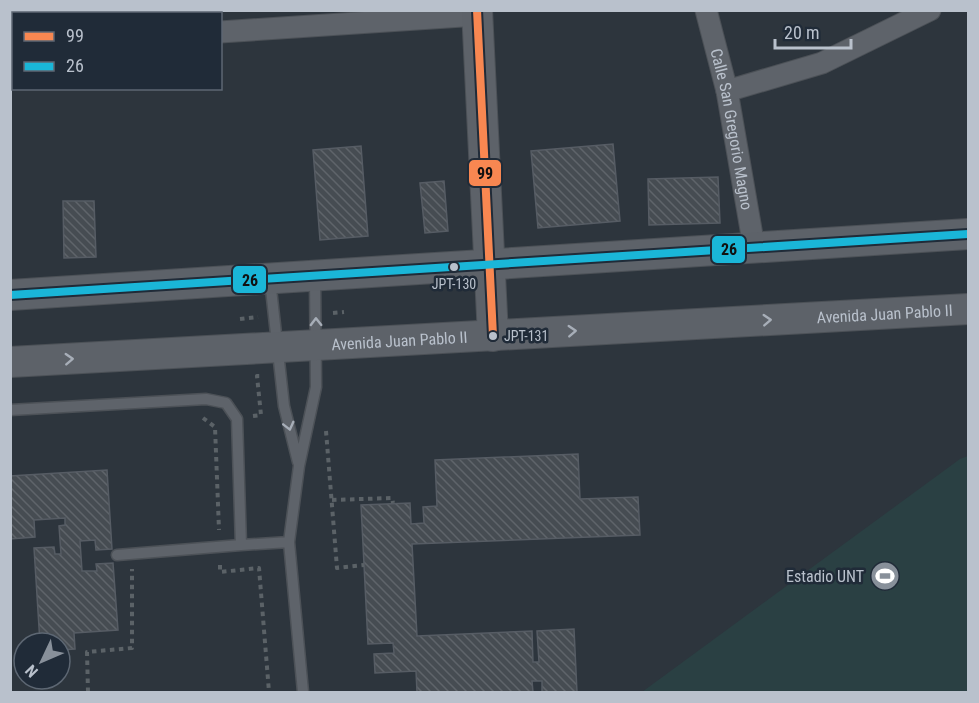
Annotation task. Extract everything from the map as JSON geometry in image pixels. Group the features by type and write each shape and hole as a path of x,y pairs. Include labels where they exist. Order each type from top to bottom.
{"main road":[{"path":"478,13 493,336"},
{"path":"10,295 969,234"},
{"name":"Avenida Juan Pablo II","path":"10,362 279,360 317,345 969,309"}],"street":[{"name":"Calle San Gregorio Magno","path":"706,10 727,91 754,247"},
{"path":"727,91 822,63 930,10"},
{"path":"222,32 478,13"}],"lane":[{"path":"303,693 290,542 299,466 316,387 315,275"},
{"path":"270,278 284,406 299,466"},
{"path":"10,410 206,399 226,403 237,419 241,545"},
{"path":"117,555 290,542"}],"path":[{"path":"237,419 261,415 257,376 279,360"},
{"path":"312,405 324,405 337,568 364,566"},
{"path":"202,417 215,427 220,572 259,568 269,693"},
{"path":"332,500 392,498 393,504"},
{"path":"88,693 87,652 132,648 132,554"}],"green space":[{"name":"Estadio UNT","path":"968,456 968,692 642,692 960,459"}],"building":[{"path":"613,144 620,221 538,228 531,151"},
{"path":"361,146 368,236 320,240 313,150"},
{"path":"718,177 720,223 649,225 648,179"},
{"path":"444,181 448,231 425,233 420,183"},
{"path":"63,201 94,201 96,257 64,258"},
{"path":"578,454 580,499 638,497 640,535 412,544 417,636 532,631 533,662 539,662 537,631 574,629 577,692 542,692 542,681 532,681 533,692 417,692 416,671 375,673 374,654 394,653 393,643 368,644 361,505 410,503 411,524 424,523 423,507 437,506 435,460"},
{"path":"107,470 112,549 96,550 95,540 80,541 82,571 97,571 96,564 113,563 118,630 74,633 75,649 72,649 72,631 39,631 34,548 54,547 55,554 61,554 59,526 65,525 65,518 34,520 35,537 10,539 10,476"}],"transit line":[{"name":"99","path":"477,10 493,336"},
{"name":"26","path":"10,295 968,234"}],"place":[{"name":"JPT-130","path":"454,267"},
{"name":"JPT-131","path":"493,336"},
{"name":"Estadio UNT","path":"885,576"}]}
